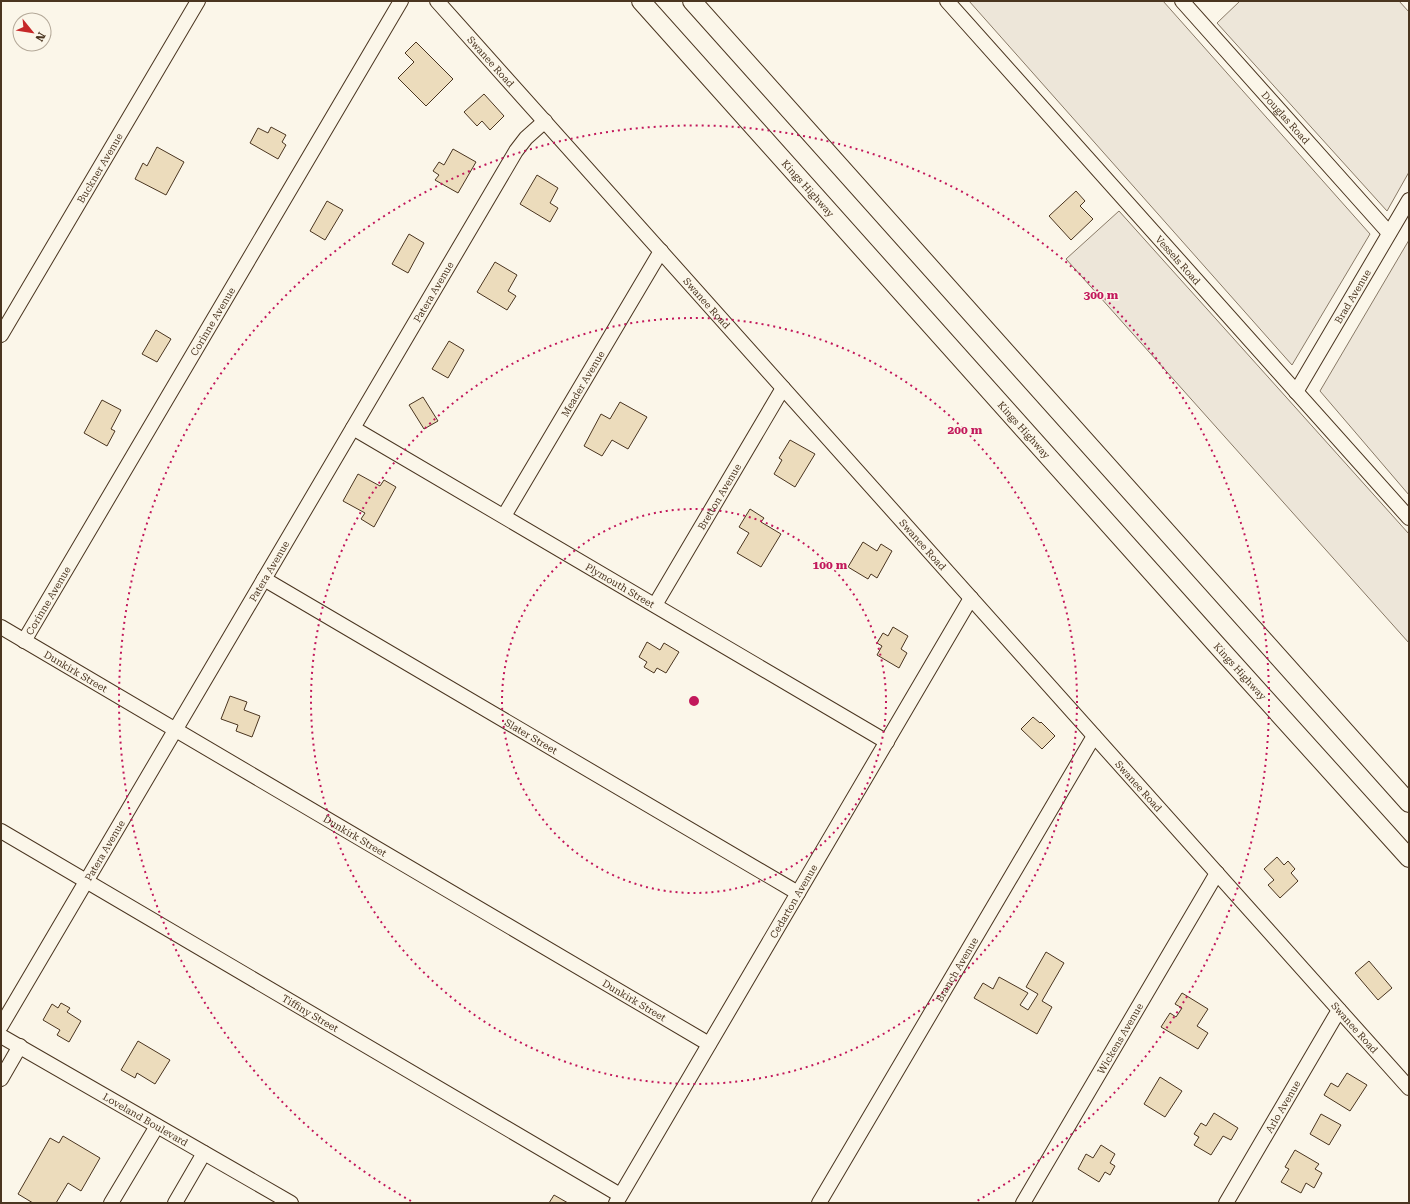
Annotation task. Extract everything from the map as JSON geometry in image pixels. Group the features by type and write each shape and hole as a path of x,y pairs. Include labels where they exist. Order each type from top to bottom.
{"main road":[{"name":"Kings Highway","path":"641,1 1409,858"},
{"path":"692,1 1409,803"}],"street":[{"name":"Buckner Avenue","path":"1,335 198,1"},
{"name":"Corinne Avenue","path":"24,641 401,1"},
{"name":"Swanee Road","path":"437,1 1409,1088"},
{"name":"Vessels Road","path":"947,1 1409,518"},
{"name":"Douglas Road","path":"1182,1 1389,233"},
{"name":"Patera Avenue","path":"1,1026 516,151 526,138 545,121"},
{"name":"Brad Avenue","path":"1296,392 1409,200"},
{"name":"Meader Avenue","path":"504,516 661,251"},
{"name":"Bretton Avenue","path":"655,605 783,388"},
{"name":"Plymouth Street","path":"353,428 887,742"},
{"name":"Slater Street","path":"264,579 798,893"},
{"name":"Cedarton Avenue","path":"618,1199 971,598"},
{"name":"Dunkirk Street","path":"1,627 709,1044"},
{"name":"Branch Avenue","path":"819,1203 1094,736"},
{"name":"Tiffiny Street","path":"1,830 618,1199"},
{"name":"Wickens Avenue","path":"1023,1203 1216,873"},
{"name":"Arlo Avenue","path":"1226,1203 1339,1010"},
{"name":"Loveland Boulevard","path":"1,1036 290,1203"},
{"path":"1,1078 20,1046"},
{"path":"111,1203 157,1126"},
{"path":"175,1203 204,1153"}],"shaded area":[{"path":"969,1 1163,1 1370,234 1292,365"},
{"path":"1240,1 1399,1 1409,12 1409,172 1387,211 1217,23"},
{"path":"1119,211 1409,534 1409,643 1066,259"},
{"path":"1409,240 1409,495 1320,391"}],"building":[{"path":"416,42 453,79 426,106 398,78 414,62 405,53"},
{"path":"484,94 504,116 490,130 482,121 477,126 464,112"},
{"path":"271,127 286,135 282,142 286,145 278,159 250,143 258,128 268,133"},
{"path":"157,147 184,162 166,195 135,179 143,163 147,166"},
{"path":"453,149 476,162 458,193 435,180 439,175 433,171 439,162 444,165"},
{"path":"537,175 558,188 550,203 558,208 550,222 520,204"},
{"path":"1076,191 1085,201 1080,206 1093,219 1071,240 1049,216"},
{"path":"327,201 343,210 325,240 310,231"},
{"path":"409,234 424,243 408,273 392,264"},
{"path":"495,262 517,275 508,291 516,296 507,310 477,292"},
{"path":"156,330 171,339 157,362 142,354"},
{"path":"449,341 464,350 448,378 432,369"},
{"path":"423,397 438,421 424,429 409,405"},
{"path":"102,400 121,410 111,429 115,431 107,446 84,433"},
{"path":"620,402 647,417 628,449 612,440 602,456 584,446 601,414 610,419"},
{"path":"790,440 815,454 795,487 774,474 782,460 779,458"},
{"path":"358,474 380,486 384,480 396,487 374,527 361,519 365,513 343,501"},
{"path":"750,509 764,518 761,522 781,534 761,567 737,553 749,533 739,527"},
{"path":"863,542 877,551 881,544 892,551 877,578 871,574 868,579 848,567"},
{"path":"893,627 908,636 901,649 907,653 899,668 877,655 882,646 877,643 883,633 888,636"},
{"path":"647,642 660,650 664,643 679,652 666,673 657,668 654,673 644,667 647,662 639,657"},
{"path":"230,696 247,702 244,710 260,716 252,737 236,731 238,725 221,719"},
{"path":"1033,717 1040,723 1041,722 1055,736 1042,749 1021,729"},
{"path":"1277,857 1284,865 1288,861 1295,869 1291,873 1298,881 1280,898 1268,885 1274,880 1264,869"},
{"path":"1046,952 1064,963 1042,1001 1052,1007 1037,1034 974,998 983,983 993,989 999,977 1028,993 1020,1005 1028,1010 1038,994 1026,987"},
{"path":"1369,961 1392,988 1378,1000 1355,973"},
{"path":"1182,993 1208,1009 1197,1026 1208,1033 1198,1049 1161,1027 1170,1013 1176,1017 1182,1008 1175,1004"},
{"path":"61,1003 70,1008 67,1012 81,1021 69,1042 57,1035 60,1030 43,1020 52,1004 58,1008"},
{"path":"138,1041 170,1060 155,1084 137,1073 135,1078 121,1070"},
{"path":"1347,1073 1367,1085 1350,1111 1324,1095 1331,1083 1338,1087"},
{"path":"1160,1077 1182,1091 1165,1117 1144,1104"},
{"path":"1214,1113 1238,1128 1231,1140 1223,1136 1211,1155 1194,1145 1199,1137 1194,1134 1201,1123 1206,1126"},
{"path":"1321,1114 1341,1125 1329,1145 1310,1134"},
{"path":"63,1136 100,1158 81,1191 68,1183 56,1203 33,1203 18,1194 50,1138 59,1143"},
{"path":"1101,1145 1115,1154 1110,1163 1115,1166 1110,1175 1105,1172 1099,1182 1078,1169 1086,1154 1093,1158"},
{"path":"1295,1150 1319,1164 1315,1169 1322,1173 1314,1188 1306,1183 1301,1193 1281,1182 1289,1169 1285,1167"},
{"path":"554,1195 568,1203 549,1203"}]}
